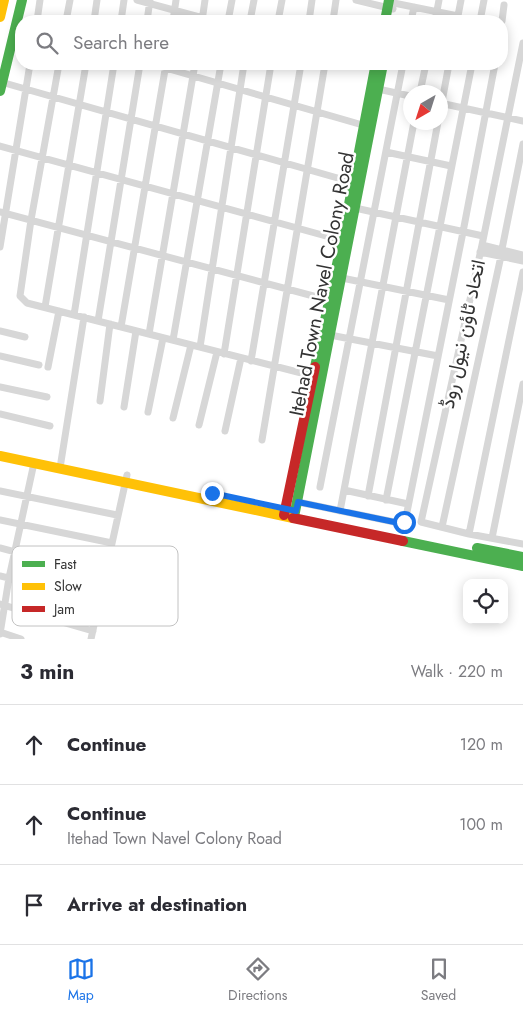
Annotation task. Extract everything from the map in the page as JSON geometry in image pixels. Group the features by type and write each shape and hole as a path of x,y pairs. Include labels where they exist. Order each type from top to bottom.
{"main road":[{"path":"0,17 4,0"},
{"path":"20,15 22,0"},
{"path":"0,85 15,38"},
{"name":"Itehad Town Navel Colony Road","path":"292,511 345,242 376,70"},
{"name":"Itehad Town Navel Colony Road","path":"367,126 378,89 377,70"},
{"name":"Itehad Town Navel Colony Road","path":"318,378 330,335 333,301 342,278 345,242 355,208 356,183"},
{"path":"0,450 61,465 523,557"},
{"path":"0,456 34,463 61,465"},
{"path":"292,511 523,566"}],"street":[{"path":"38,15 40,0"},
{"path":"67,15 70,0"},
{"path":"95,15 97,0"},
{"path":"121,15 124,0"},
{"path":"137,0 150,2 188,15"},
{"path":"174,15 176,0"},
{"path":"203,15 205,0"},
{"path":"229,15 232,0"},
{"path":"251,15 254,0"},
{"path":"279,15 282,0"},
{"path":"309,15 312,0"},
{"path":"334,15 336,0"},
{"path":"356,0 414,7 448,15"},
{"path":"436,15 439,0"},
{"path":"459,15 461,0"},
{"path":"481,15 484,0"},
{"path":"148,15 150,2"},
{"path":"503,15 504,5"},
{"path":"412,15 414,7"},
{"name":"اتحاد ٹاؤن نیول روڈ","path":"523,43 481,248 421,522 469,534 523,544"},
{"path":"0,247 3,212 16,151 29,70"},
{"path":"58,70 31,220 20,296 27,303 318,378"},
{"path":"45,307 85,70"},
{"path":"74,315 113,70"},
{"path":"98,321 139,70"},
{"path":"121,327 164,70"},
{"path":"176,70 367,126"},
{"path":"149,334 194,70"},
{"path":"173,340 220,70"},
{"path":"200,347 243,70"},
{"path":"199,425 220,352 237,275 270,70"},
{"path":"251,360 300,70"},
{"path":"262,440 324,70"},
{"path":"320,487 402,70"},
{"path":"422,85 425,70"},
{"path":"445,85 448,70"},
{"path":"386,500 471,70"},
{"path":"292,511 340,511 399,523 404,522 463,232 493,70"},
{"path":"0,85 53,97 356,183"},
{"path":"378,89 403,94"},
{"path":"448,105 523,121"},
{"path":"340,511 412,130"},
{"path":"368,496 436,130"},
{"path":"442,527 523,144"},
{"path":"0,146 345,242"},
{"path":"386,152 451,166"},
{"path":"355,208 483,236"},
{"path":"3,212 333,301"},
{"path":"481,248 523,255"},
{"path":"501,252 523,261"},
{"path":"469,534 523,272"},
{"path":"342,278 449,300"},
{"path":"48,367 59,311"},
{"path":"61,465 84,317"},
{"path":"100,401 110,324"},
{"path":"0,331 26,337"},
{"path":"124,406 136,331"},
{"path":"330,335 438,356"},
{"path":"148,412 163,338"},
{"path":"173,418 191,345"},
{"path":"0,356 39,365"},
{"path":"225,431 242,358"},
{"path":"492,538 523,384"},
{"path":"0,386 47,397"},
{"path":"0,414 50,426"},
{"path":"17,546 34,463"},
{"path":"0,520 112,544 126,478"},
{"path":"344,490 408,504"},
{"path":"0,491 117,515"},
{"path":"12,566 2,605 0,633 21,639"},
{"path":"0,576 12,579"},
{"path":"76,626 93,631"},
{"path":"91,639 94,626"}],"traffic: fast":[{"path":"18,15 22,0"},
{"path":"386,15 389,0"},
{"path":"0,91 15,29"},
{"path":"315,367 342,241 375,70"},
{"path":"294,517 382,70"},
{"path":"403,541 523,566"},
{"path":"477,548 523,557"}],"traffic: slow":[{"path":"0,17 4,0"},
{"path":"0,456 293,518"}],"traffic: jam":[{"path":"284,515 315,367"},
{"path":"293,518 403,541"}],"route":[{"path":"212,493 296,511 298,502 399,523 404,522"}]}
